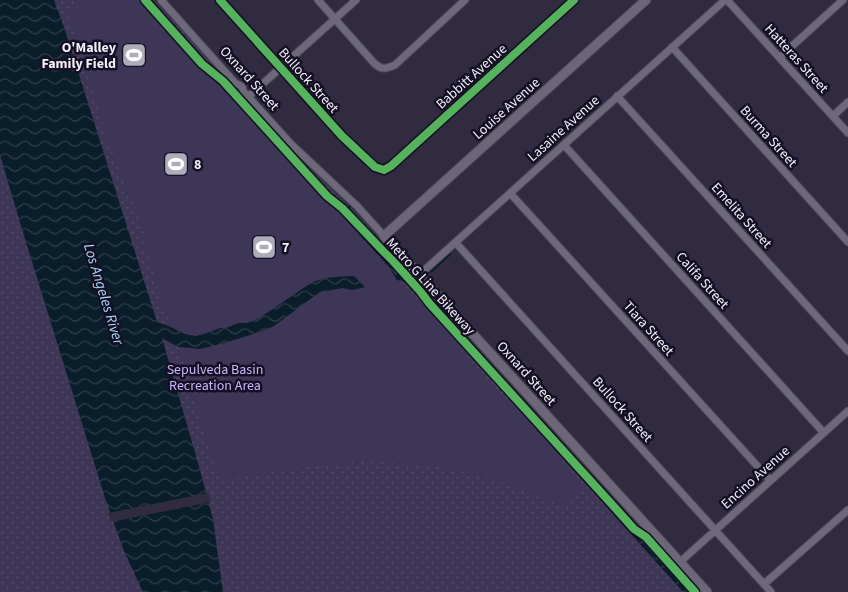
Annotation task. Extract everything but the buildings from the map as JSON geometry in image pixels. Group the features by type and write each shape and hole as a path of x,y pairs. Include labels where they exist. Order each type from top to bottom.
{"main road":[{"name":"Louise Avenue","path":"384,236 646,0"},
{"name":"Oxnard Street","path":"384,236 707,592"}],"street":[{"name":"Oxnard Street","path":"160,0 236,84 242,86 243,91 248,97 291,144 357,206 384,236"},
{"name":"Bullock Street","path":"220,0 348,142 375,167 384,170"},
{"path":"318,0 374,64 378,68 383,69 395,65 465,0"},
{"path":"248,97 356,0"},
{"name":"Babbitt Avenue","path":"384,170 391,166 574,0"},
{"name":"Lasaine Avenue","path":"420,275 726,0"},
{"name":"Hatteras Street","path":"726,0 848,133"},
{"path":"780,57 843,0"},
{"name":"Burma Street","path":"672,47 848,242"},
{"name":"Emelita Street","path":"617,96 848,351"},
{"path":"833,116 848,102"},
{"name":"Califa Street","path":"564,145 824,432"},
{"name":"Tiara Street","path":"510,193 770,480"},
{"name":"Bullock Street","path":"456,243 772,592"},
{"name":"Encino Avenue","path":"680,562 848,411"},
{"path":"764,584 848,510"}],"green space":[{"name":"Sepulveda Basin Recreation Area","path":"0,0 154,0 293,152 356,213 700,592 0,592"},
{"path":"85,0 142,0 318,195 343,212 341,214 345,220 390,270 393,276 585,487 563,506 493,479 437,466 370,461 310,466 220,480 179,348 169,319 163,309 143,228 110,146 69,14"}],"water":[{"name":"Los Angeles River","path":"0,0 54,0 157,322 182,333 196,336 258,319 308,285 319,280 354,276 365,287 352,290 343,288 320,292 274,326 221,344 200,349 178,347 162,338 213,519 223,592 143,592 124,551 105,498 0,155"},
{"path":"344,213 392,266 395,275 400,273 688,592 683,592 406,283 397,280 388,266 346,220"}],"pier":[{"path":"208,493 211,502 111,522 108,513"}],"waterway":[{"path":"345,216 351,205"},
{"path":"427,272 432,271 450,254"},
{"path":"667,572 677,563"}],"cycle path":[{"name":"Metro G Line Bikeway","path":"145,0 202,64 223,81 327,196 342,208 393,261 634,529 646,537 695,592"},
{"path":"220,0 342,136 375,167 384,170 391,166 574,0"}],"place":[{"name":"O'Malley Family Field","path":"134,55"},
{"name":"8","path":"176,164"},
{"name":"7","path":"264,247"}]}
